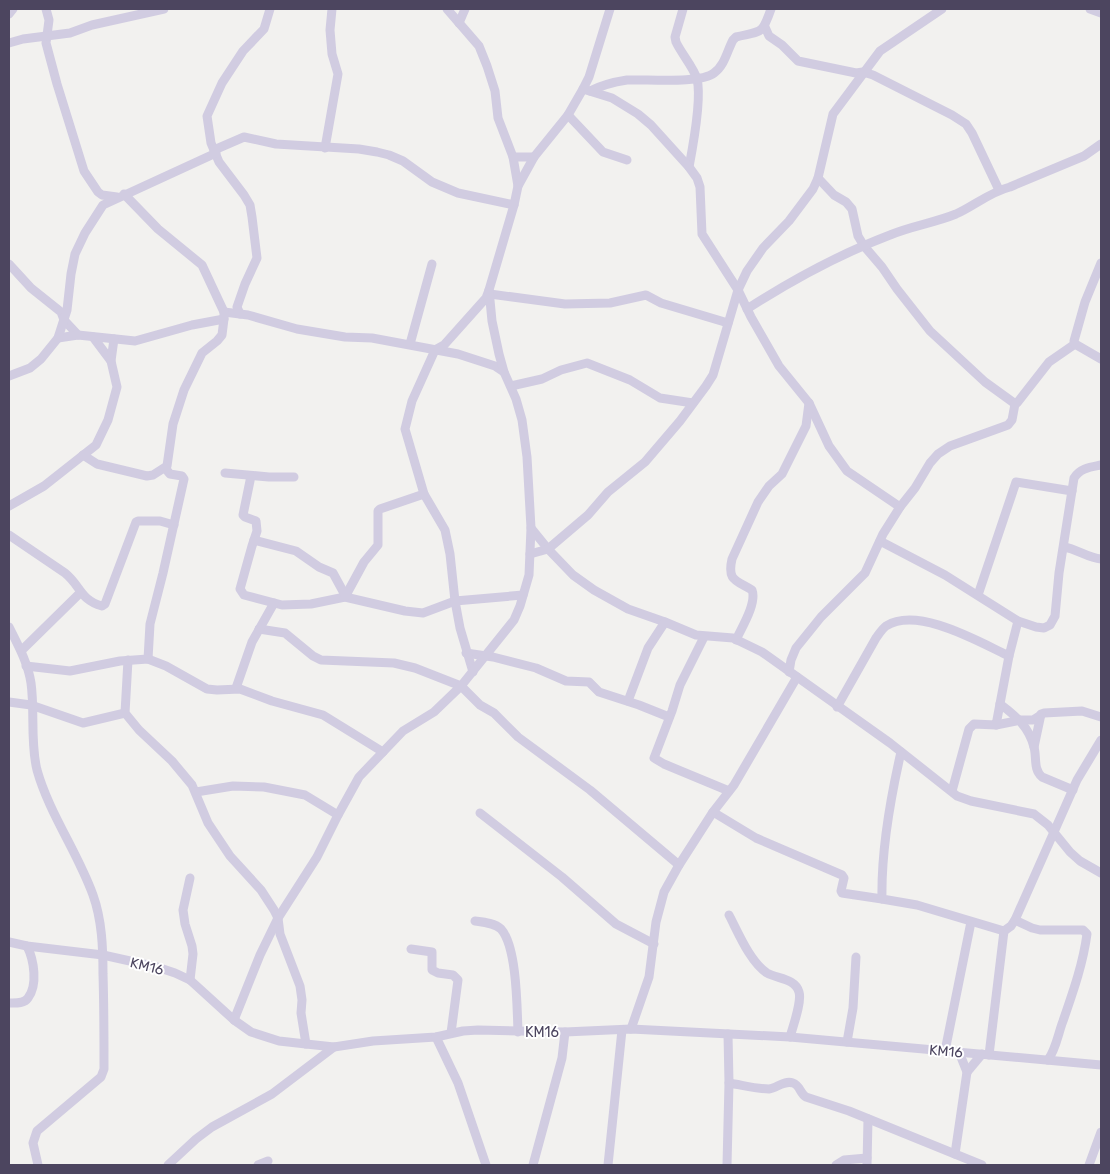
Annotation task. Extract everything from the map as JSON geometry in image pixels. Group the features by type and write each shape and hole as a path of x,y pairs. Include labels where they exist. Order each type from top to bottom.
{"street":[{"path":"9,14 13,9"},
{"path":"46,9 49,20 46,43 57,84 84,171 93,186 102,195 103,205"},
{"path":"9,43 46,36 70,34 92,26 164,9"},
{"path":"242,312 245,284 257,258 250,205 211,150 207,121 209,110 222,83 244,52 264,29 270,9"},
{"path":"325,148 338,74 332,54 330,30 332,9"},
{"path":"447,9 479,46 488,66 495,91 498,118 513,157 518,186"},
{"path":"459,23 465,9"},
{"path":"473,672 460,628 445,530 424,494 405,429 412,401 435,350 444,345 490,292 518,186 534,157 586,90 610,9"},
{"path":"683,9 675,37 676,42 697,78 697,109 689,167"},
{"path":"586,90 626,80 709,76 720,68 736,37 757,32 765,26 770,9"},
{"path":"530,554 548,550 588,514 608,492 653,454 693,403 713,375 738,290 744,277 771,238 798,211 814,189 833,114 863,72 887,45 942,9"},
{"path":"1090,9 1101,13"},
{"path":"765,26 769,36 782,45 798,61 873,75 966,124 999,190"},
{"path":"586,90 612,98 638,114 651,125 689,167 697,178 700,187 702,234 738,290 779,366 809,402 829,446 847,471 900,507"},
{"path":"568,115 603,152 627,160"},
{"path":"9,378 30,368 42,359 58,338 75,254 85,233 103,205 211,150 244,137 276,144 359,149 389,155 403,161 432,182 458,194 514,205"},
{"path":"747,309 781,287 864,246 891,234 955,214 999,190 1084,156 1101,144"},
{"path":"513,157 534,157"},
{"path":"818,178 834,195 846,202 852,209 858,236 864,246 930,331 984,382 1015,404"},
{"path":"83,455 97,464 147,476 153,475 165,468 168,462 173,424 184,390 200,357 222,335 224,315 202,265 121,196 102,195"},
{"path":"1075,344 1074,341 1085,302 1098,281 1101,263"},
{"path":"9,264 31,288 64,314 78,335"},
{"path":"410,344 432,264"},
{"path":"490,292 565,304 610,303 646,295 661,303 728,322"},
{"path":"234,1020 260,955 278,918 317,857 359,777 403,731 434,712 461,686 483,656 514,620 524,595 529,575 531,528 527,457 522,420 511,386 504,372 492,321 490,292"},
{"path":"58,338 78,335 135,341 224,315 242,312 297,329 344,337 372,338 410,344 480,360 504,372"},
{"path":"93,337 111,361"},
{"path":"9,506 44,486 96,445 102,436 117,387 111,361 114,340"},
{"path":"608,1165 626,1030 649,977 656,922 662,900 679,865 713,812 729,791 793,675 790,660 796,648 821,617 865,573 880,541 900,507 938,454 956,444 1008,425 1012,420 1015,404 1049,362 1075,344"},
{"path":"1075,344 1101,359"},
{"path":"511,386 542,379 570,367 587,363 630,380 660,398 693,403"},
{"path":"736,640 753,604 754,595 752,590 735,581 732,577 730,566 732,559 758,502 768,486 782,474 806,426 809,402"},
{"path":"806,426 824,435"},
{"path":"880,541 978,595 1018,621 1036,628 1044,628 1054,621 1076,474 1087,468 1099,467"},
{"path":"148,659 150,624 184,479 182,476 170,474 165,468"},
{"path":"225,473 294,477"},
{"path":"251,476 243,515 245,518 256,521 257,532 240,589 244,595 293,606 345,596 405,611 423,613 455,601 524,595"},
{"path":"978,595 1016,482 1072,491"},
{"path":"345,596 364,562 378,545 378,511 424,494"},
{"path":"9,535 65,573 71,578 85,598 102,606 105,604 135,524 138,521 160,521 174,525"},
{"path":"531,528 548,550 577,578 594,590 628,609 704,637 724,637 736,640 762,652 963,799 1034,814 1042,819 1075,856 1101,873"},
{"path":"254,540 294,549 319,567 333,573 345,596"},
{"path":"1064,547 1094,559 1101,559"},
{"path":"22,650 80,593"},
{"path":"236,688 252,642 274,603"},
{"path":"837,707 876,638 884,628 894,623 913,621 940,625 1009,656"},
{"path":"996,725 1009,656 1018,621"},
{"path":"628,701 648,648 665,622"},
{"path":"9,627 22,650 31,683 31,724 37,768 63,832 94,897 99,916 103,955 104,1069 101,1077 37,1131 33,1143 38,1165"},
{"path":"259,629 285,633 312,656 321,660 394,663 416,668 461,686 494,713 518,737 590,790 679,865"},
{"path":"704,637 680,685 654,758 729,791"},
{"path":"466,653 493,657 536,668 566,681 589,682 599,692 670,717"},
{"path":"26,666 70,671 128,660 148,659 166,666 207,689 236,688 323,715 383,752"},
{"path":"128,660 125,713 139,730 172,761 192,785 204,817 230,856 262,890 278,918 280,934 300,986 301,1013 306,1044"},
{"path":"9,702 32,705 83,723 125,713"},
{"path":"1000,704 1021,720 1034,747"},
{"path":"952,791 969,729 974,724 996,725 1021,720 1033,720 1044,713 1082,711 1101,717"},
{"path":"1041,714 1034,747 1038,774 1073,790"},
{"path":"966,1072 986,1055 1004,931 1015,920 1073,790 1101,740"},
{"path":"882,899 889,809 901,752"},
{"path":"196,792 233,786 264,787 305,796 338,815"},
{"path":"713,812 764,842 842,874 844,878 842,893 917,906 1004,931"},
{"path":"480,813 562,877 616,924 654,944"},
{"path":"190,878 183,910 193,954 190,980"},
{"path":"729,915 759,966 768,973 794,984 799,990 800,997 790,1037"},
{"path":"1015,920 1032,928 1083,930 1087,934 1076,983 1054,1051 1048,1060"},
{"path":"475,921 494,924 501,929 510,948 516,981 518,1032"},
{"path":"945,1051 971,922"},
{"name":"KM16","path":"9,942 103,955 175,973 190,980 234,1020 251,1032 264,1037 306,1044 334,1047 373,1041 436,1037 478,1030 565,1032 626,1030 790,1037 1101,1065"},
{"path":"9,1003 20,1003 27,999 32,987 32,956 27,946"},
{"path":"410,949 432,952 432,970 438,973 453,975 458,980 451,1033"},
{"path":"847,1042 853,1008 856,957"},
{"path":"533,1165 562,1058 565,1032"},
{"path":"727,1165 728,1034"},
{"path":"436,1037 458,1083 486,1165"},
{"path":"168,1165 212,1127 272,1094 334,1047"},
{"path":"955,1154 966,1072 959,1052"},
{"path":"729,1083 770,1088 793,1083 798,1087 802,1095 806,1097 868,1119 982,1165"},
{"path":"836,1165 844,1160 867,1162 868,1119"},
{"path":"1089,1165 1101,1132"},
{"path":"258,1165 268,1161"}]}
